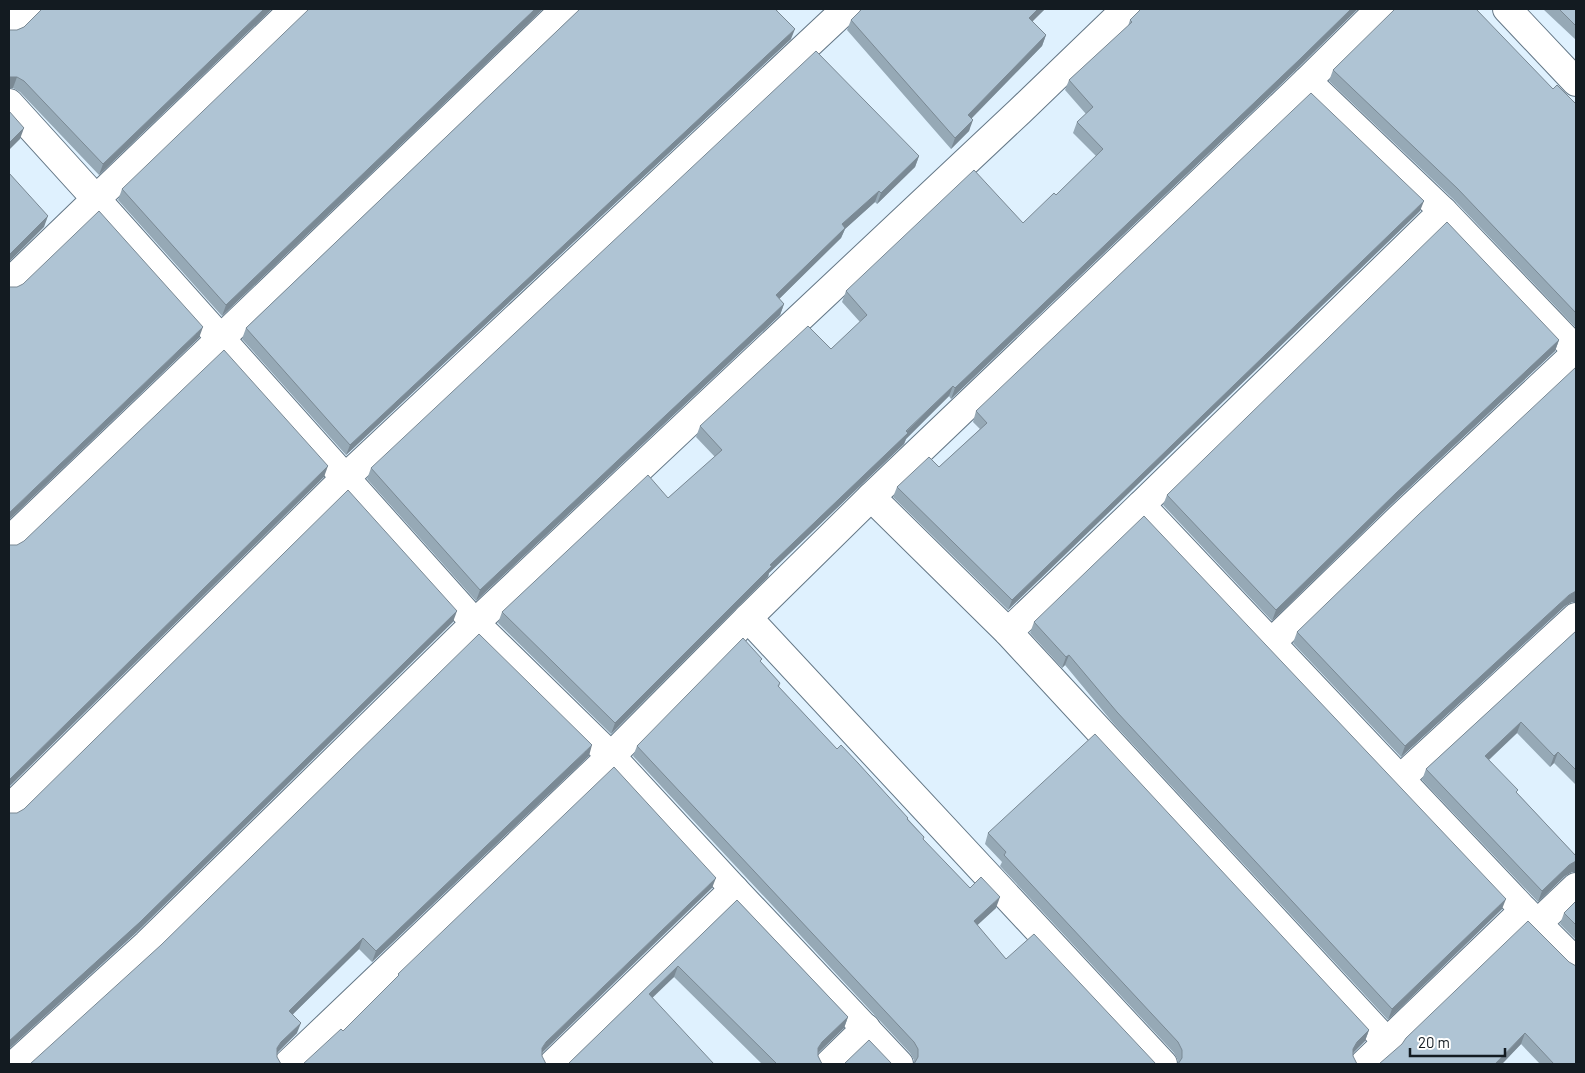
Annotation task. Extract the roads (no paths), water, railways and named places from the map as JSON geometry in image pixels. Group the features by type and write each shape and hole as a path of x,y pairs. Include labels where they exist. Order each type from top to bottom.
{"street":[{"path":"9,26 27,9"},
{"path":"9,284 294,9"},
{"path":"9,541 565,9"},
{"path":"9,809 345,478 846,9"},
{"path":"15,1064 147,944 475,623 1126,9"},
{"path":"288,1064 612,756 871,497 1380,9"},
{"path":"1507,9 1576,82"},
{"path":"1271,643 1576,351 1444,211 1307,81"},
{"path":"9,103 475,623 612,756 899,1064"},
{"path":"1008,632 1444,211"},
{"path":"871,497 1008,632 1388,1043"},
{"path":"1141,505 1531,917 1576,962"},
{"path":"1400,779 1576,617"},
{"path":"748,618 1164,1064"},
{"path":"1364,1064 1531,917 1576,887"},
{"path":"553,1064 734,889"},
{"path":"829,1064 866,1028"}]}
